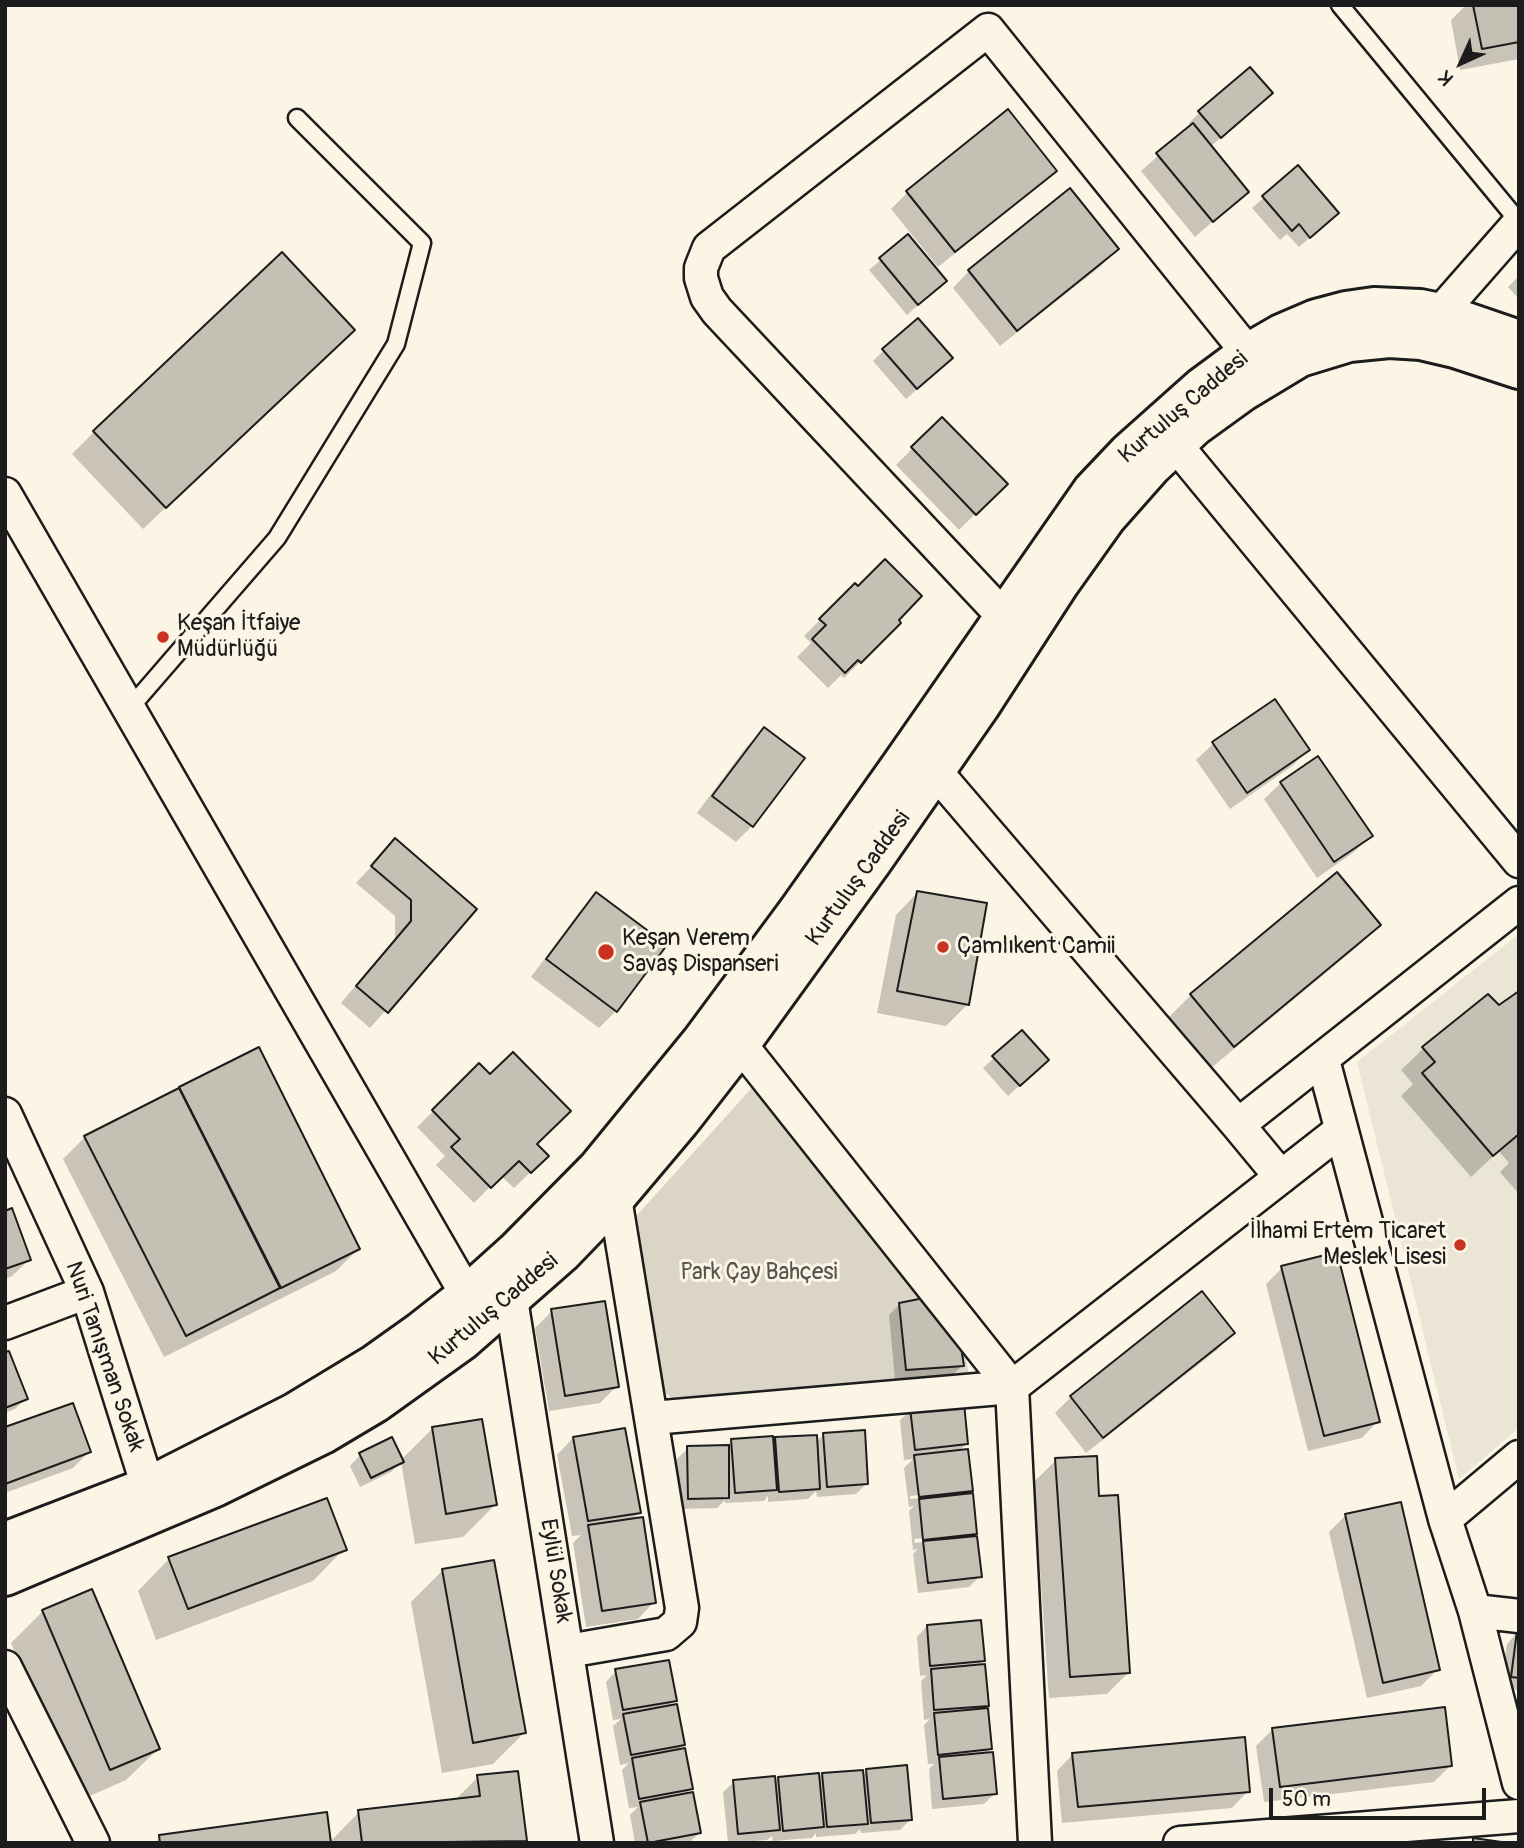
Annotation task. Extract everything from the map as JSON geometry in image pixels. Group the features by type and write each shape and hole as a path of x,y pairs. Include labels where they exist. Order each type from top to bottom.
{"main road":[{"name":"Kurtuluş Caddesi","path":"5,1542 148,1487 294,1413 364,1371 467,1295 568,1200 663,1091 798,911 1005,618 1073,515 1107,475 1202,387 1248,353 1297,327 1346,311 1401,307 1440,313 1519,340"},
{"name":"Kurtuluş Caddesi","path":"5,1576 215,1487 323,1434 420,1373 511,1299 615,1198 680,1121 740,1044 873,860 1106,518 1175,444 1218,408 1300,357 1349,342 1389,338 1421,340 1519,369"}],"street":[{"path":"1005,618 717,311 707,297 701,278 709,248 988,30 1248,353"},
{"path":"1440,313 1519,223"},
{"path":"1175,444 1519,861"},
{"path":"5,494 467,1295"},
{"path":"935,771 1281,1178"},
{"path":"1238,1125 1519,903"},
{"path":"740,1044 1012,1387 1035,1843"},
{"path":"1323,1060 1445,1520 1475,1611 1519,1783"},
{"name":"Nuri Tanışman Sokak","path":"5,1114 87,1292 148,1487"},
{"path":"652,1418 1012,1387 1341,1130"},
{"path":"568,1651 657,1637 674,1629 680,1622 682,1608 615,1198"},
{"path":"5,1323 87,1292"},
{"name":"Eylül Sokak","path":"511,1299 597,1843"},
{"path":"1445,1520 1519,1457"},
{"path":"1475,1611 1519,1616"},
{"path":"5,1667 93,1843"},
{"path":"1180,1843 1519,1816"}],"lane":[{"path":"1340,5 1519,223"},
{"path":"129,709 277,538 396,344 422,243 297,118"}],"shaded area":[{"name":"İlhami Ertem Ticaret Meslek Lisesi","path":"1519,934 1519,1428 1459,1479 1357,1062"}],"green space":[{"name":"Park Çay Bahçesi","path":"757,1082 961,1333 969,1375 675,1400 661,1390 630,1223"}],"building":[{"path":"1473,5 1519,5 1519,42 1482,49"},
{"path":"1250,67 1273,93 1221,138 1198,111"},
{"path":"1008,109 1057,171 955,252 906,191"},
{"path":"1193,123 1249,192 1213,222 1156,153"},
{"path":"1298,165 1339,213 1310,238 1299,224 1292,231 1262,196"},
{"path":"1070,188 1119,249 1017,331 968,270"},
{"path":"908,234 947,281 918,305 879,258"},
{"path":"282,252 355,330 166,508 93,431"},
{"path":"918,318 953,358 917,389 882,349"},
{"path":"942,417 1008,484 976,515 911,447"},
{"path":"885,559 922,596 899,620 901,623 861,663 858,660 845,673 812,639 826,625 819,619 855,583 858,586"},
{"path":"1275,699 1310,750 1247,793 1212,742"},
{"path":"764,727 805,758 753,827 712,796"},
{"path":"1318,756 1373,836 1334,862 1280,782"},
{"path":"395,838 477,909 388,1013 356,986 411,921 411,900 371,866"},
{"path":"1337,872 1381,925 1234,1047 1190,994"},
{"name":"Çamlıkent Camii","path":"917,891 987,903 969,1005 897,991"},
{"name":"Keşan Verem Savaş Dispanseri","path":"596,892 667,945 617,1012 546,959"},
{"path":"1519,991 1519,1134 1493,1156 1422,1073 1435,1062 1422,1047 1488,994 1499,1005"},
{"path":"1022,1030 1049,1060 1020,1086 992,1056"},
{"path":"259,1047 360,1249 281,1288 179,1087"},
{"path":"513,1052 571,1111 537,1144 549,1156 531,1173 519,1161 491,1188 451,1147 460,1139 432,1110 479,1063 490,1074"},
{"path":"179,1088 280,1288 186,1336 84,1136"},
{"path":"12,1208 31,1260 5,1269 5,1211"},
{"path":"1337,1252 1380,1422 1324,1436 1281,1266"},
{"path":"1202,1291 1235,1333 1103,1438 1070,1396"},
{"path":"929,1297 959,1334 964,1366 906,1370 899,1303"},
{"path":"605,1301 619,1387 565,1396 551,1309"},
{"path":"9,1351 28,1399 5,1408 5,1352"},
{"path":"73,1403 91,1452 5,1484 5,1427"},
{"path":"964,1403 968,1444 915,1450 910,1408"},
{"path":"482,1419 497,1505 446,1514 432,1427"},
{"path":"625,1428 641,1513 588,1521 573,1437"},
{"path":"865,1430 868,1484 827,1487 823,1433"},
{"path":"817,1435 820,1489 779,1492 775,1437"},
{"path":"773,1436 777,1490 735,1493 731,1439"},
{"path":"392,1437 404,1462 371,1478 359,1453"},
{"path":"729,1445 729,1498 688,1499 687,1446"},
{"path":"968,1449 973,1491 919,1497 914,1455"},
{"path":"1097,1456 1099,1496 1118,1495 1130,1673 1070,1677 1055,1458"},
{"path":"973,1493 977,1534 923,1540 919,1499"},
{"path":"327,1498 347,1550 188,1609 168,1557"},
{"path":"1401,1502 1440,1670 1383,1683 1345,1514"},
{"path":"643,1517 656,1603 602,1611 588,1525"},
{"path":"977,1536 982,1577 928,1583 923,1541"},
{"path":"494,1560 526,1733 473,1743 442,1569"},
{"path":"92,1589 160,1749 110,1770 42,1610"},
{"path":"981,1620 985,1661 930,1666 927,1625"},
{"path":"1519,1631 1519,1678 1511,1677"},
{"path":"669,1660 677,1701 623,1710 615,1669"},
{"path":"985,1664 989,1706 934,1710 931,1669"},
{"path":"677,1704 685,1745 631,1755 623,1714"},
{"path":"1445,1707 1452,1766 1280,1787 1272,1728"},
{"path":"988,1708 992,1749 938,1755 934,1713"},
{"path":"1245,1737 1250,1792 1078,1807 1072,1753"},
{"path":"685,1748 693,1789 639,1799 632,1758"},
{"path":"993,1752 997,1794 943,1799 939,1757"},
{"path":"907,1765 912,1820 871,1823 866,1769"},
{"path":"863,1770 868,1824 827,1827 822,1773"},
{"path":"518,1771 527,1841 362,1843 358,1810 480,1796 477,1775"},
{"path":"819,1773 824,1827 783,1831 778,1777"},
{"path":"775,1776 780,1830 738,1834 733,1780"},
{"path":"693,1792 701,1833 648,1843 640,1802"},
{"path":"327,1812 331,1843 160,1843 159,1835"},
{"path":"1473,1838 1509,1843 1473,1843"}],"place":[{"name":"Keşan İtfaiye Müdürlüğü","path":"163,637"},
{"name":"Çamlıkent Camii","path":"943,947"},
{"name":"Keşan Verem Savaş Dispanseri","path":"606,952"},
{"name":"İlhami Ertem Ticaret Meslek Lisesi","path":"1460,1245"}]}
